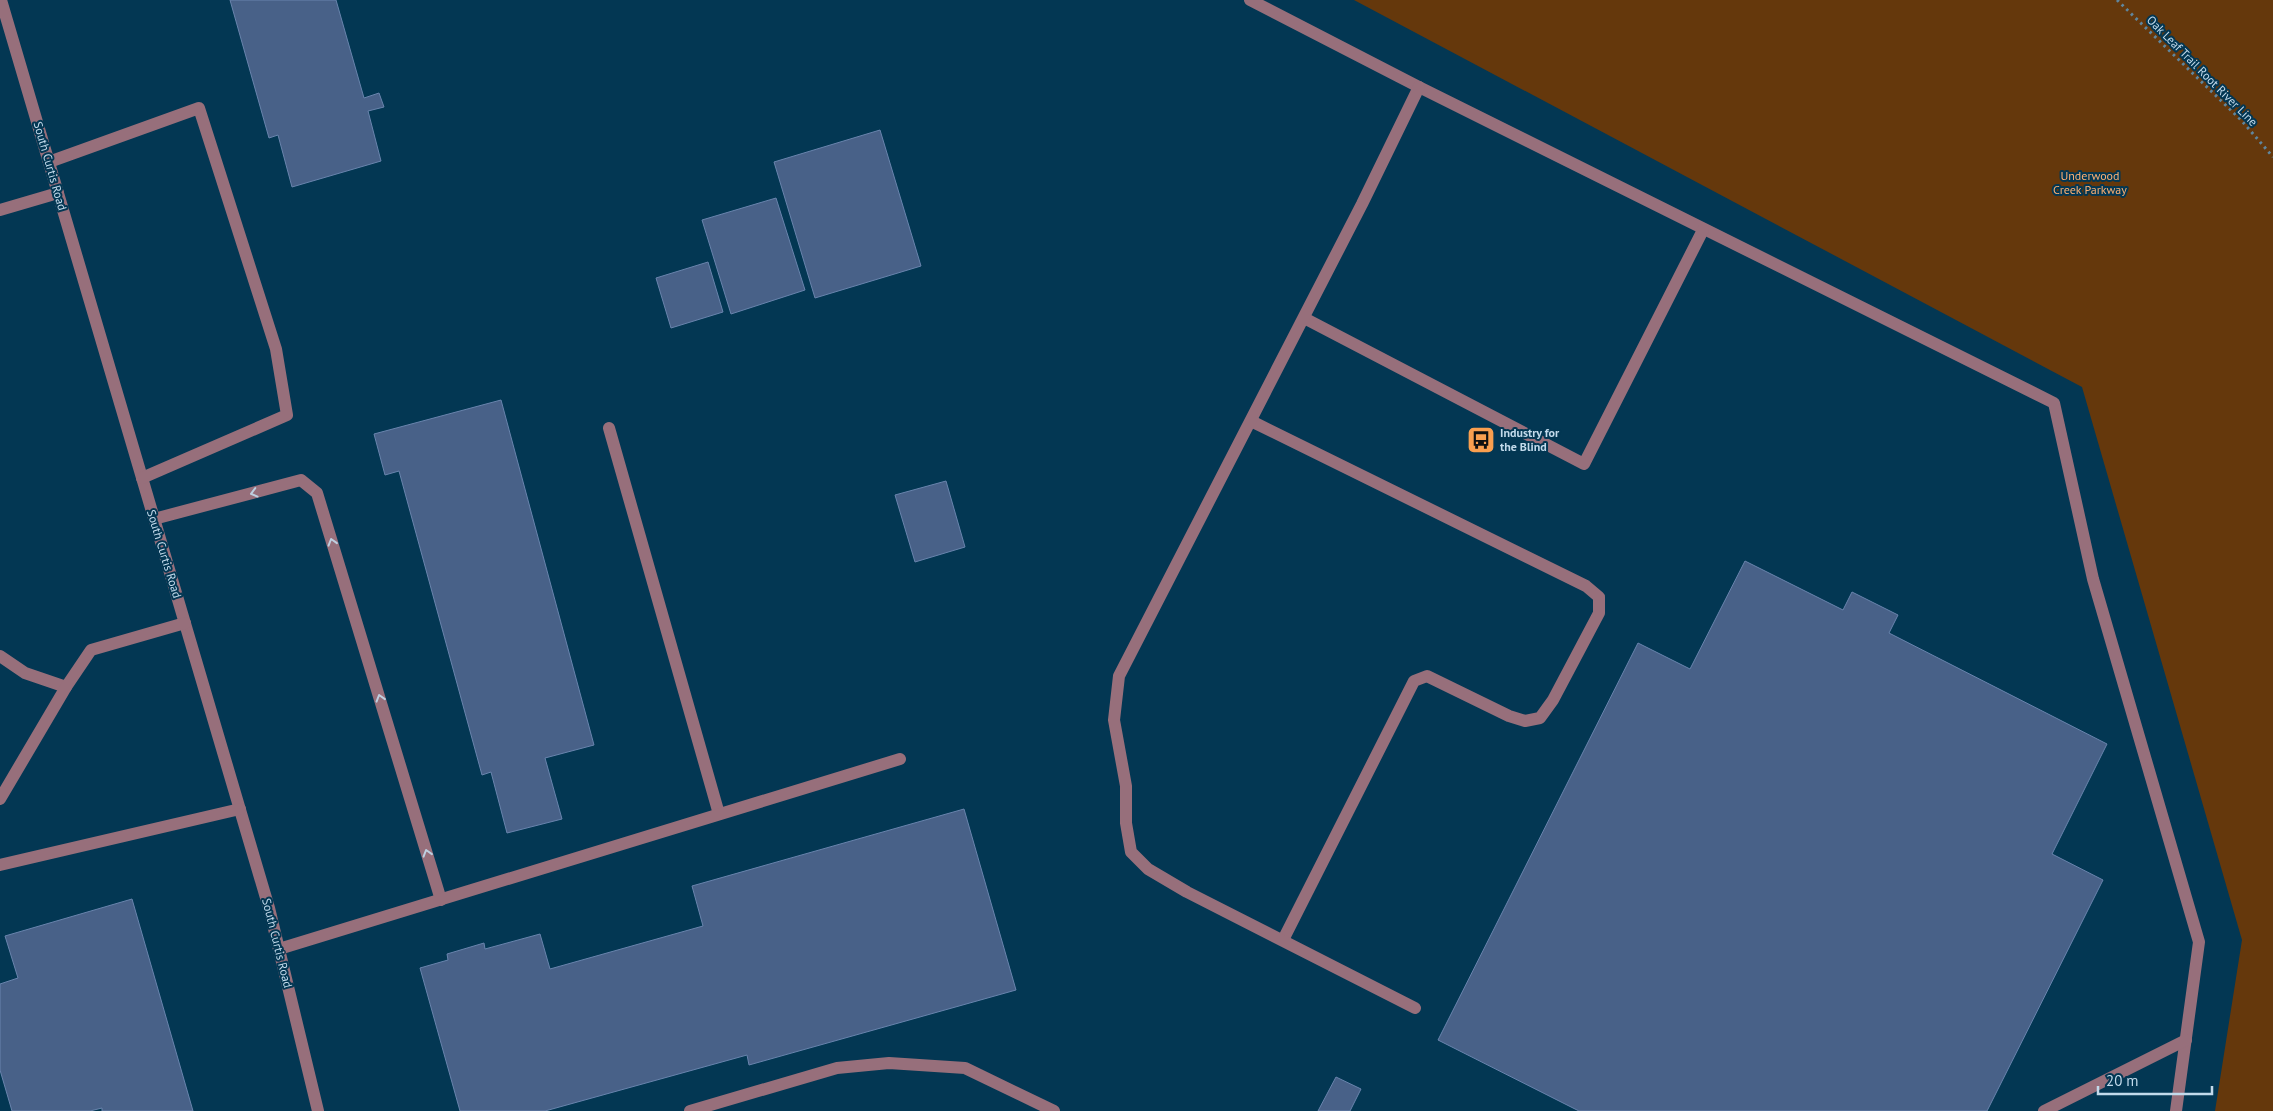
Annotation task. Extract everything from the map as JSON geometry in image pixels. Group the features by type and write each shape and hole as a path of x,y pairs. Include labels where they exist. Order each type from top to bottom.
{"street":[{"name":"South Curtis Road","path":"1,0 240,809 279,949 318,1111"},
{"path":"1250,0 1703,230 2054,403 2093,579 2199,942 2176,1111"},
{"path":"1415,1008 1187,892 1148,869 1131,852 1126,823 1126,786 1114,720 1119,676 1304,318 1419,87"},
{"path":"49,162 199,108 276,349 287,415 142,478"},
{"path":"0,210 58,193"},
{"path":"1304,318 1584,464 1703,230"},
{"path":"1250,421 1586,586 1599,597 1599,613 1554,700 1540,718 1525,721 1509,716 1427,676 1414,681 1283,940"},
{"path":"609,428 719,814"},
{"path":"154,519 301,480 317,493 441,900"},
{"path":"0,799 66,687 92,650 185,623"},
{"path":"0,656 25,673 66,687"},
{"path":"279,949 900,759"},
{"path":"0,865 240,809"},
{"path":"2044,1111 2186,1040"},
{"path":"690,1111 837,1068 889,1062 965,1068 1054,1111"}],"path":[{"name":"Oak Leaf Trail Root River Line","path":"2116,0 2242,121 2273,157"}],"green space":[{"name":"Underwood Creek Parkway","path":"1354,0 2273,0 2273,1111 2215,1111 2242,940 2082,387"}],"building":[{"path":"230,0 336,0 364,98 379,93 384,107 368,111 381,161 292,187 278,135 269,138"},
{"path":"880,130 921,266 815,298 774,162"},
{"path":"776,198 805,290 731,314 702,220"},
{"path":"708,262 723,312 671,328 656,278"},
{"path":"501,400 594,745 545,758 562,819 507,833 491,772 482,775 399,471 385,475 374,434"},
{"path":"946,481 965,547 915,562 895,495"},
{"path":"1745,561 1843,610 1852,592 1898,615 1889,633 2107,744 2052,854 2103,880 1987,1111 1579,1111 1438,1040 1638,643 1690,669"},
{"path":"964,809 1016,990 749,1065 747,1055 545,1111 460,1111 420,968 448,960 447,954 484,943 485,949 540,934 550,969 703,926 692,886"},
{"path":"132,899 193,1111 102,1111 102,1108 90,1111 12,1111 0,1070 0,984 18,978 5,936"},
{"path":"1336,1077 1361,1089 1350,1111 1318,1111"}],"place":[{"name":"Industry for the Blind","path":"1481,440"}]}
